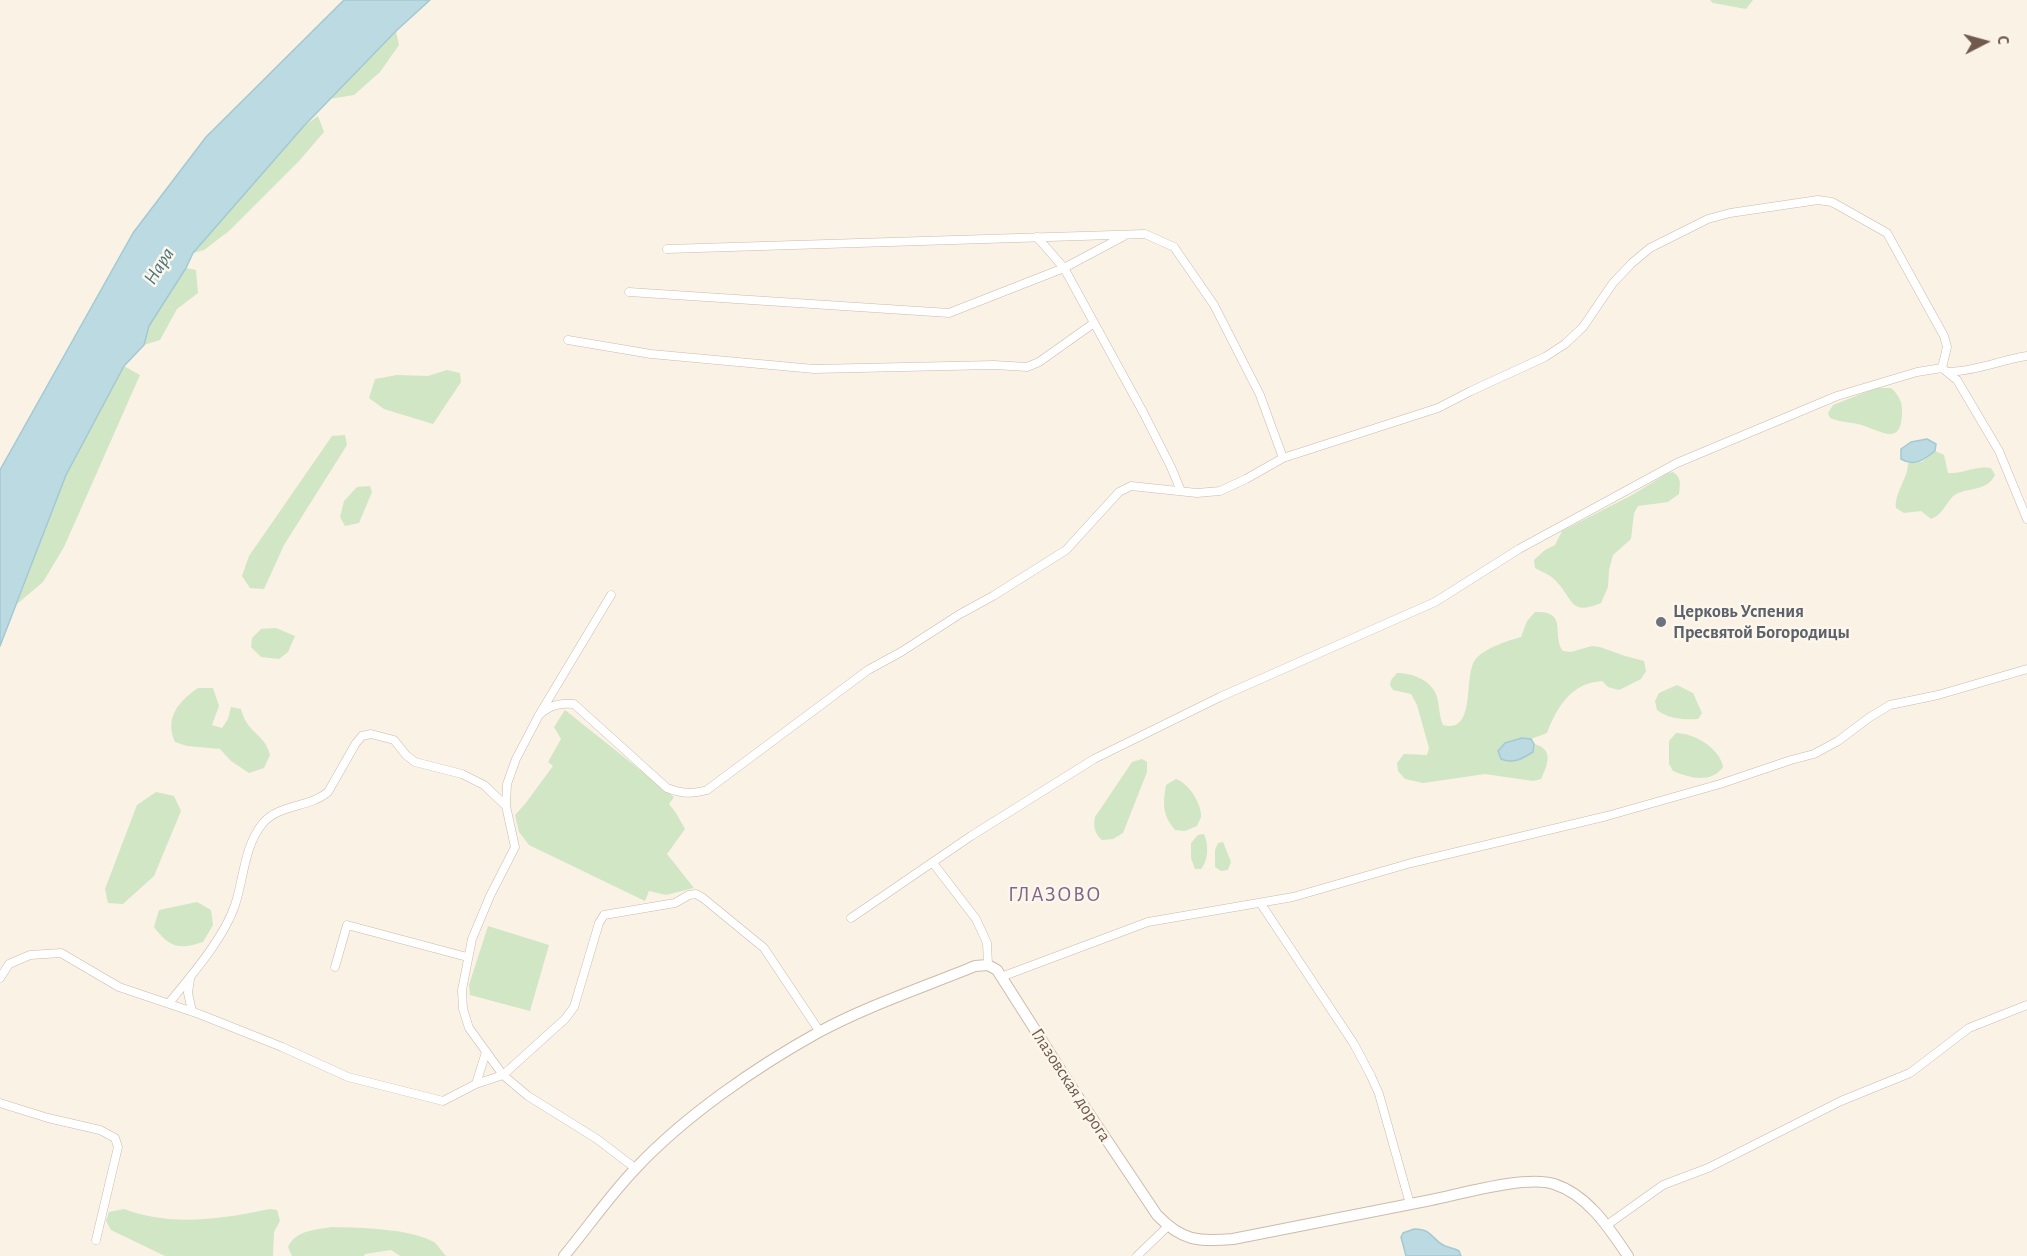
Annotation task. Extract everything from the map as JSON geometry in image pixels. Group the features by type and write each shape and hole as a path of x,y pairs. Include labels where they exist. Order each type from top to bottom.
{"street":[{"path":"539,716 549,707 559,703 574,704 667,788 693,794 707,790 868,670 1066,550 1119,492 1131,486 1197,493 1220,490 1245,480 1283,458 1438,408 1545,357 1565,344 1583,327 1613,283 1650,248 1708,219 1730,213 1818,200 1832,202 1887,233 1944,336 1947,347 1946,370"},
{"path":"629,292 949,313 1065,268 1128,234"},
{"path":"667,249 1145,234 1174,247 1214,305 1260,395 1283,458"},
{"path":"1037,237 1065,268 1167,458 1181,491"},
{"path":"568,340 651,354 814,369 994,365 1027,368 1094,323"},
{"path":"851,918 1094,759 1220,697 1435,602 1519,549 1677,463 1837,396 1917,372 1946,370 1964,372 2012,358 2027,357"},
{"path":"1946,370 1957,380 1999,451 2027,519"},
{"path":"611,595 516,759 507,784 506,806 515,847 490,896 472,939 462,990 463,1009 469,1028 503,1075 528,1096 597,1138 635,1168"},
{"path":"1001,976 1148,922 1293,897 1422,861 1607,816 1720,784 1814,754 1838,741 1890,705 2027,669"},
{"path":"169,1003 227,924 235,904 249,848 262,825 272,814 321,798 362,736 371,734 394,740 415,762 425,766 443,768 484,785 506,806"},
{"path":"564,1256 635,1168 670,1135 719,1096 820,1032 881,1004 975,966 988,965 987,943 976,918 933,863"},
{"path":"0,978 9,964 30,955 61,953 119,987 192,1011 282,1047 348,1077 443,1101 476,1084 503,1075 565,1019 574,1007 599,923 604,915 675,903 689,895 696,894 764,948 820,1032"},
{"path":"1261,904 1354,1044 1371,1076 1379,1094 1410,1204"},
{"path":"335,967 347,924 467,957"},
{"name":"Глазовская дорога","path":"988,965 997,970 1157,1215 1168,1226 1194,1240 1206,1242 1233,1239 1534,1182 1553,1184 1575,1195 1607,1225 1628,1256"},
{"path":"190,977 188,993 192,1011"},
{"path":"1607,1225 1663,1185 1708,1168 1841,1101 1910,1073 1969,1028 2027,1005"},
{"path":"476,1084 486,1052"},
{"path":"0,1103 48,1118 100,1130 115,1138 118,1148 96,1240"},
{"path":"1137,1256 1168,1226"}],"green space":[{"path":"1710,0 1753,0 1746,9 1713,3"},
{"path":"396,31 399,45 380,72 354,95 329,99"},
{"path":"318,116 324,132 299,161 229,231 204,250 193,253 303,127"},
{"path":"186,268 196,270 198,293 177,309 160,340 144,345 149,326"},
{"path":"124,366 140,375 64,547 43,582 17,604 66,475"},
{"path":"447,370 460,373 461,382 433,424 384,409 369,398 375,379 397,375 428,376"},
{"path":"1876,388 1891,388 1898,396 1902,409 1898,431 1888,434 1830,418 1828,413 1833,405"},
{"path":"345,435 347,445 284,545 264,589 250,588 242,576 249,556 332,436"},
{"path":"1935,451 1944,455 1948,473 1985,467 1991,468 1995,475 1984,486 1958,493 1940,513 1931,519 1921,511 1904,513 1896,508 1896,502 1908,463 1922,462"},
{"path":"1673,472 1679,479 1679,494 1668,502 1638,506 1634,513 1631,539 1613,555 1608,587 1601,603 1591,607 1578,607 1554,579 1535,568 1534,560 1555,545 1562,531"},
{"path":"370,486 372,492 359,523 345,526 340,517 344,501 357,487"},
{"path":"1535,612 1552,615 1556,620 1558,638 1563,651 1571,652 1592,646 1600,647 1644,661 1646,671 1641,679 1619,690 1608,687 1602,681 1582,686 1567,698 1555,714 1547,733 1531,739 1522,738 1533,752 1534,744 1545,749 1547,753 1546,768 1541,779 1533,781 1485,774 1423,783 1405,779 1398,771 1397,763 1404,754 1427,755 1429,748 1417,705 1411,694 1393,690 1390,685 1391,680 1397,673 1424,680 1437,696 1443,725 1454,725 1461,721 1465,713 1475,660 1490,649 1521,637 1527,621"},
{"path":"276,628 295,636 288,652 279,659 261,657 251,647 252,638 261,629"},
{"path":"1677,685 1693,693 1702,713 1698,719 1676,718 1657,710 1655,701 1659,693"},
{"path":"198,688 213,688 219,706 212,725 222,728 228,719 231,707 241,709 247,724 267,747 270,755 264,768 249,773 231,761 220,749 187,746 175,742 171,725 172,718 179,704"},
{"path":"565,710 674,797 669,804 685,829 667,854 694,888 666,895 649,891 645,901 529,845 519,832 515,815 553,766 548,762 561,739 554,727"},
{"path":"1676,733 1691,736 1712,748 1723,767 1713,776 1706,778 1686,776 1673,771 1669,764 1669,741"},
{"path":"1142,759 1147,762 1147,772 1123,833 1113,839 1102,840 1095,830 1095,817 1132,762"},
{"path":"1176,779 1181,781 1193,794 1201,812 1197,826 1185,831 1175,830 1164,809 1166,785"},
{"path":"156,792 174,796 181,811 154,876 123,904 108,903 105,889 137,805"},
{"path":"1204,834 1207,843 1206,857 1201,869 1195,869 1191,858 1191,843 1198,835"},
{"path":"1223,842 1231,862 1228,870 1221,871 1215,867 1215,850 1218,843"},
{"path":"197,902 211,910 213,925 203,942 187,946 176,945 165,939 154,927 159,910"},
{"path":"488,926 549,945 530,1011 470,995 469,985"},
{"path":"124,1209 160,1218 197,1220 270,1209 277,1210 280,1221 274,1232 273,1256 165,1256 111,1230 106,1221 109,1212"},
{"path":"332,1227 384,1230 423,1237 434,1242 446,1256 400,1256 391,1250 364,1256 292,1256 288,1247 296,1237 307,1232"}],"water":[{"name":"Нара","path":"344,0 430,0 396,31 303,127 193,253 149,326 144,345 124,366 66,475 0,646 0,470 133,233 206,137"},
{"path":"1927,439 1936,444 1935,451 1923,460 1915,462 1901,459 1901,449 1911,442"},
{"path":"1522,738 1531,739 1534,744 1533,752 1517,760 1501,759 1498,751 1505,743"},
{"path":"1414,1229 1429,1233 1440,1244 1459,1251 1461,1256 1406,1256 1401,1237 1403,1233"}],"place":[{"name":"Церковь Успения Пресвятой Богородицы","path":"1661,622"}],"district":[{"name":"ГЛАЗОВО","path":"1055,895"}]}
